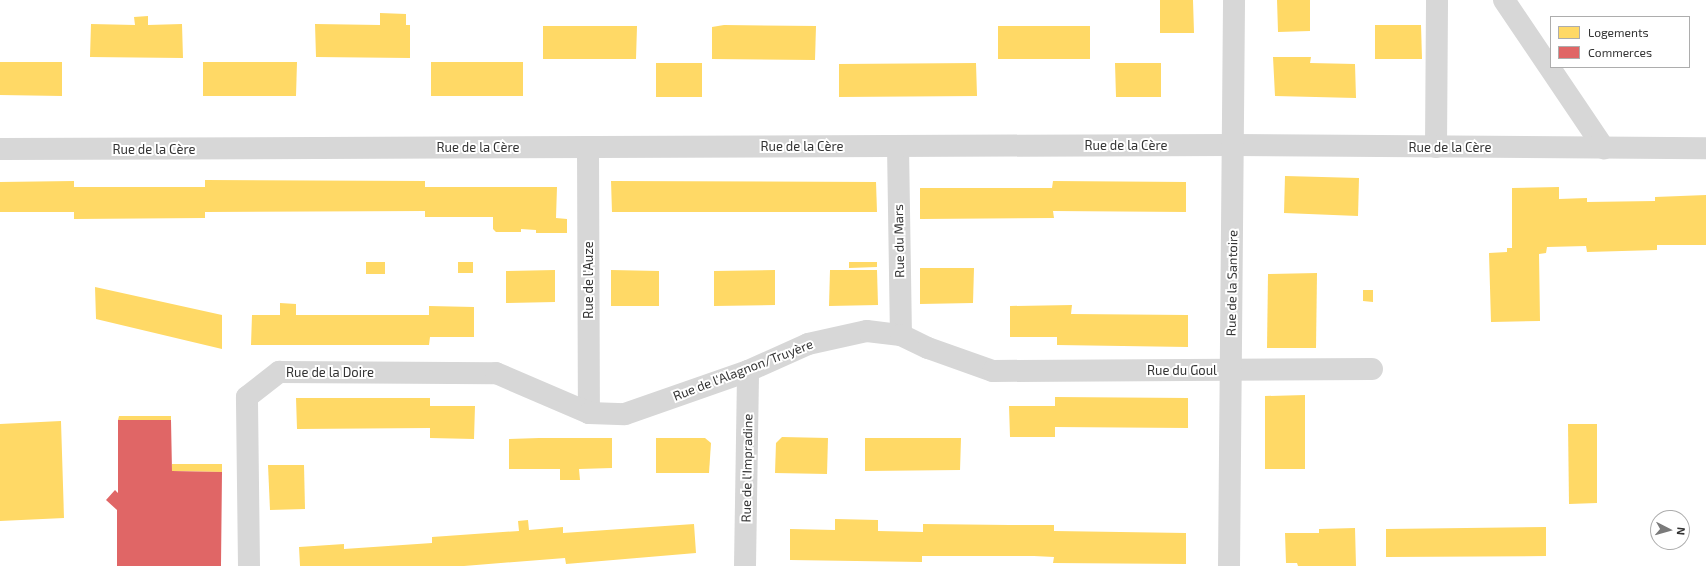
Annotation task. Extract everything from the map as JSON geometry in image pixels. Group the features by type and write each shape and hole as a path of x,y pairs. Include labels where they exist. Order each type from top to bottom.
{"street":[{"name":"Rue de la Santoire","path":"1229,566 1234,0"},
{"path":"1436,147 1437,0"},
{"path":"1504,0 1604,148"},
{"name":"Rue de la Cère","path":"0,149 1233,145 1706,148"},
{"name":"Rue du Mars","path":"898,146 901,335"},
{"name":"Rue de l'Auze","path":"588,147 588,413"},
{"name":"Rue de l'Alagnon/Truyère","path":"496,373 588,413 625,414 748,371 808,344 867,331 901,335 928,348 993,371"},
{"name":"Rue du Goul","path":"993,371 1372,369"},
{"name":"Rue de l'Impradine","path":"746,566 748,371"},
{"name":"Rue de la Doire","path":"249,566 247,397 279,372 496,373"}],"building: Logements":[{"path":"1160,0 1193,0 1194,33 1160,33"},
{"path":"1277,0 1310,0 1310,31 1278,32"},
{"path":"380,13 406,14 406,25 410,25 410,58 316,57 315,24 380,25"},
{"path":"148,16 148,25 182,24 183,58 90,57 91,24 135,25 134,17"},
{"path":"724,25 816,26 815,60 712,59 712,27"},
{"path":"1375,25 1421,25 1422,59 1375,59"},
{"path":"543,26 637,26 636,59 543,59"},
{"path":"998,26 1090,26 1090,59 998,59"},
{"path":"1273,57 1311,57 1310,63 1355,64 1356,98 1275,96"},
{"path":"0,62 62,62 62,96 0,95"},
{"path":"203,62 297,62 296,96 203,96"},
{"path":"431,62 523,62 523,96 431,96"},
{"path":"656,63 702,63 702,97 656,97"},
{"path":"976,63 977,96 839,97 839,64"},
{"path":"1115,63 1161,63 1161,97 1116,97"},
{"path":"1285,176 1359,178 1358,216 1284,213"},
{"path":"205,180 425,181 425,187 557,187 556,218 567,219 567,233 536,233 536,230 521,229 521,232 496,232 493,229 493,217 425,217 425,211 205,212 205,218 74,219 74,212 0,212 0,182 74,181 74,187 205,187"},
{"path":"611,181 876,182 877,212 612,212"},
{"path":"1053,181 1186,182 1186,212 1053,211 1054,218 920,219 920,188 1052,188"},
{"path":"1559,187 1559,199 1587,198 1587,202 1655,201 1655,197 1706,195 1706,245 1657,245 1657,250 1587,252 1586,246 1547,247 1546,253 1539,254 1540,321 1491,322 1489,253 1507,252 1507,248 1512,248 1512,188"},
{"path":"366,262 385,262 385,274 366,274"},
{"path":"458,262 473,262 473,273 458,273"},
{"path":"849,262 877,262 877,267 849,268"},
{"path":"920,268 974,268 973,303 920,304"},
{"path":"555,270 555,302 506,303 506,271"},
{"path":"611,270 659,271 659,306 611,306"},
{"path":"775,270 775,305 714,306 714,271"},
{"path":"830,270 877,270 878,305 829,306"},
{"path":"1317,273 1316,348 1267,348 1268,274"},
{"path":"95,287 222,315 222,349 96,319"},
{"path":"1363,290 1373,290 1373,302 1363,301"},
{"path":"280,303 296,304 296,315 429,315 429,306 474,307 474,337 430,337 429,345 251,345 252,315 280,315"},
{"path":"1072,305 1071,314 1188,315 1188,347 1057,345 1057,337 1010,337 1010,306"},
{"path":"1305,395 1305,469 1265,469 1265,396"},
{"path":"1055,397 1188,398 1188,428 1055,427 1055,437 1010,437 1009,406 1055,406"},
{"path":"296,398 430,398 430,406 475,406 474,439 430,438 430,428 297,429"},
{"path":"119,416 171,416 171,420 118,420"},
{"path":"61,421 64,518 0,521 0,424"},
{"path":"1568,424 1597,424 1597,503 1569,504"},
{"path":"782,437 828,438 827,474 775,473 776,443"},
{"path":"612,438 612,468 579,469 580,480 560,480 560,469 509,469 509,439"},
{"path":"656,438 705,438 711,443 709,473 656,473"},
{"path":"865,438 961,438 960,470 865,471"},
{"path":"172,464 222,464 222,472 172,471"},
{"path":"268,465 304,465 305,509 270,510"},
{"path":"835,519 878,520 878,531 923,532 923,524 1054,525 1054,531 1186,533 1186,564 1053,563 1054,557 1034,556 922,556 922,562 790,560 790,529 835,530"},
{"path":"528,520 529,530 563,527 563,533 694,524 696,553 566,564 565,558 464,566 300,566 299,547 344,544 344,549 432,543 432,537 519,531 518,521"},
{"path":"1546,527 1546,556 1386,557 1386,529"},
{"path":"1355,528 1356,566 1298,566 1297,563 1286,563 1285,533 1319,533 1319,529"}],"building: Commerces":[{"path":"118,420 171,420 172,471 222,472 221,566 117,566 117,510 106,500 115,490 118,493"}]}
